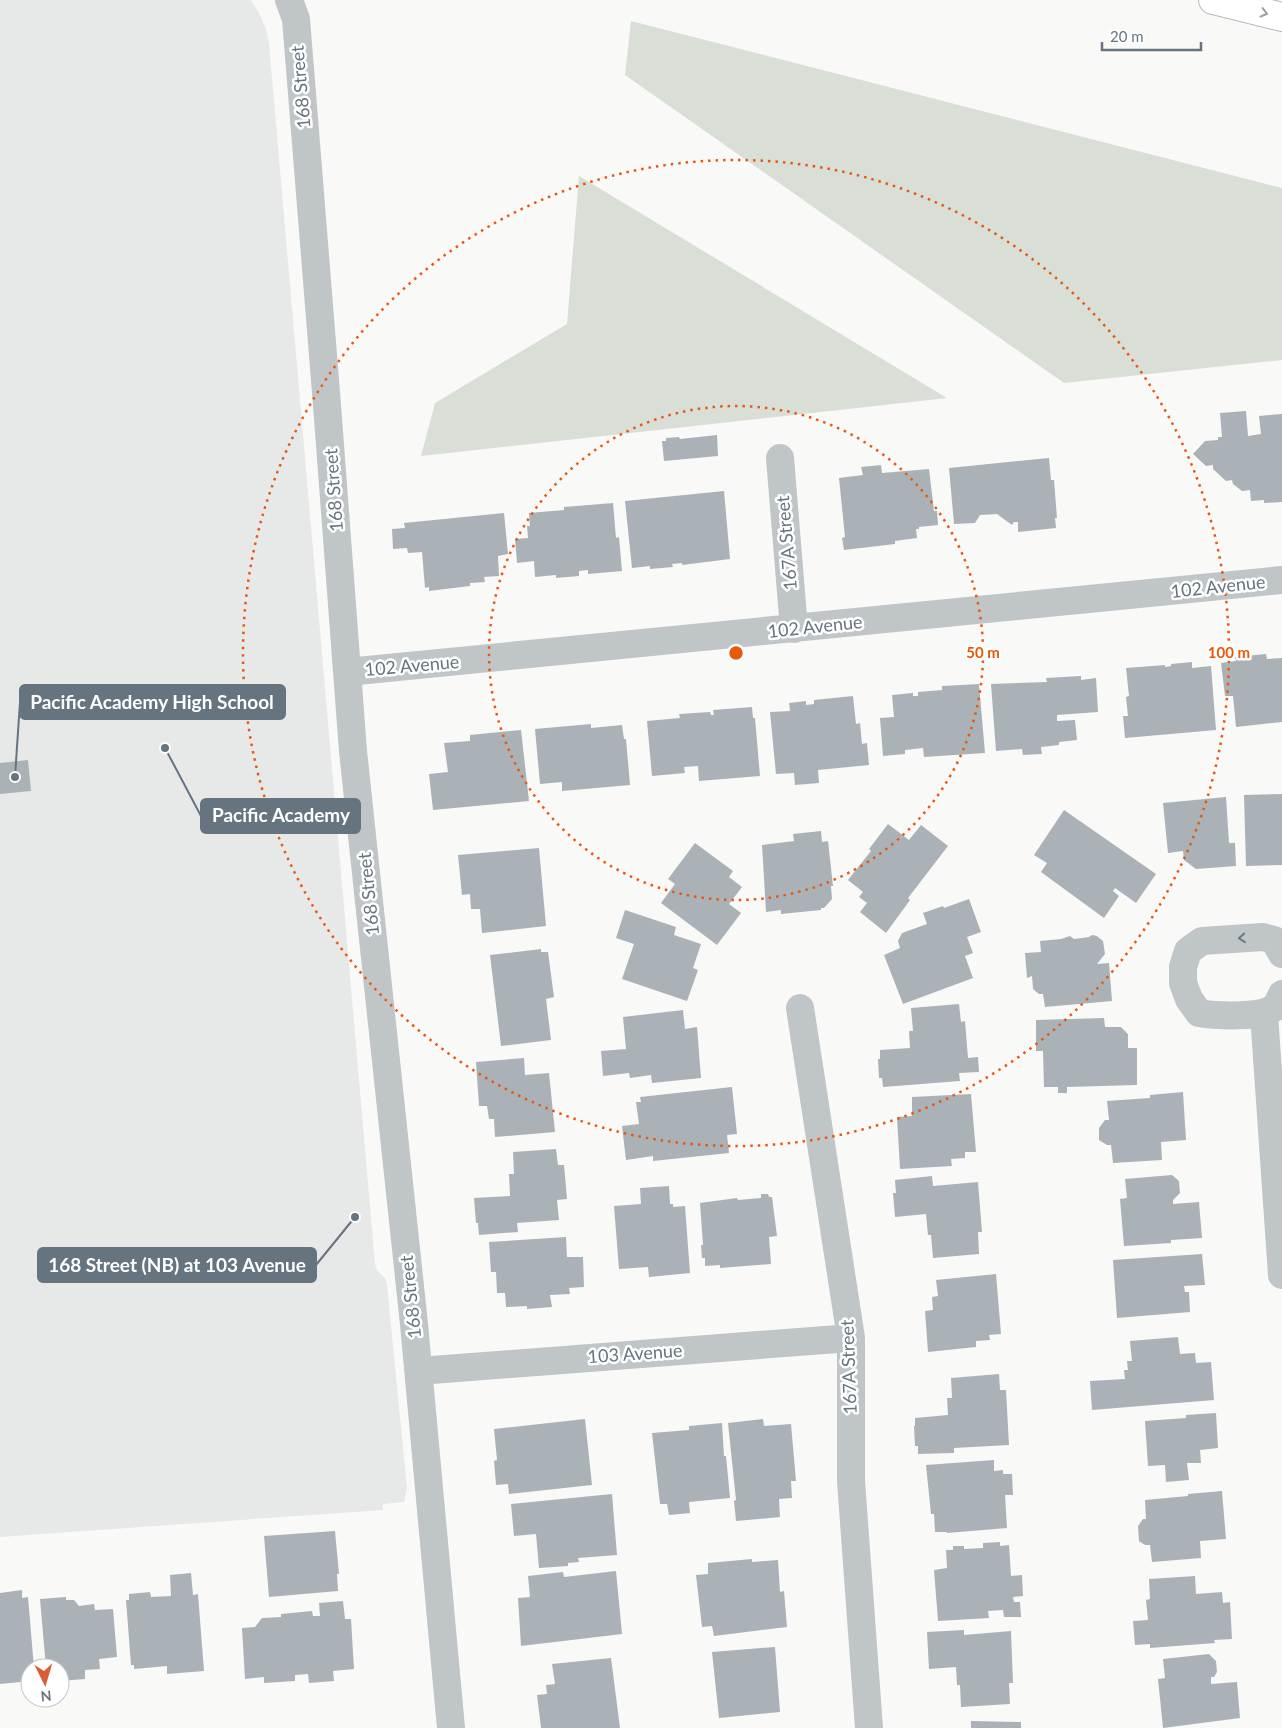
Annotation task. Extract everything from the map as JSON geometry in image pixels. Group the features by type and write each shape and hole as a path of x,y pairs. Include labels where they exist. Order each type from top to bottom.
{"highway":[{"path":"1213,0 1282,17"}],"street":[{"name":"168 Street","path":"289,0 296,19 328,405 354,760 419,1371 452,1728"},
{"name":"167A Street","path":"780,458 794,629"},
{"name":"102 Avenue","path":"347,672 1282,580"},
{"path":"1282,954 1274,940 1263,936 1202,941 1188,951 1183,967 1183,983 1189,999 1199,1013 1214,1016 1273,1004 1282,1275"},
{"name":"167A Street","path":"800,1008 851,1338 851,1481 869,1728"},
{"name":"103 Avenue","path":"419,1371 851,1338"}],"shaded area":[{"path":"0,0 251,0 266,29 269,43 375,1264 377,1270 385,1278 387,1285 407,1488 404,1502 383,1504 383,1510 0,1537"},
{"path":"631,21 1282,188 1282,360 1064,383 625,75"},
{"path":"579,176 947,398 421,456 435,403 567,324"}],"building":[{"path":"1246,411 1248,436 1261,434 1259,416 1282,414 1282,502 1264,503 1264,500 1251,501 1250,490 1242,491 1233,484 1232,480 1226,481 1213,469 1213,465 1206,466 1193,454 1205,441 1218,440 1218,437 1222,437 1220,413"},
{"path":"717,435 718,456 664,461 662,441 666,441 666,438 679,437 680,439"},
{"path":"1049,458 1051,480 1054,480 1056,528 1018,532 1018,522 1014,522 1012,525 997,514 980,515 975,523 954,524 949,468"},
{"path":"881,465 882,473 929,469 934,511 937,511 938,525 919,527 919,529 916,529 917,538 895,541 895,544 844,550 842,538 845,537 839,478 863,475 861,467"},
{"path":"724,491 730,559 682,565 682,563 672,564 673,567 650,569 650,566 632,568 625,501"},
{"path":"613,503 616,538 619,537 622,571 588,574 588,570 579,571 579,576 556,578 556,575 535,577 534,561 517,563 515,539 528,538 527,526 530,526 529,513 564,510 564,507"},
{"path":"504,513 508,554 498,556 499,576 484,577 485,582 470,583 470,586 429,591 429,587 425,588 422,552 408,553 407,548 393,549 392,529 405,528 404,523"},
{"path":"1266,654 1267,659 1282,658 1282,722 1236,727 1233,696 1225,696 1221,663 1236,661 1235,657"},
{"path":"1192,662 1192,668 1211,666 1216,730 1125,738 1123,716 1128,716 1126,697 1129,696 1126,668 1165,665 1165,667 1171,666 1171,664"},
{"path":"1081,676 1081,680 1096,678 1098,712 1057,715 1057,721 1075,720 1077,740 1041,747 1042,754 1023,755 1022,749 996,751 991,684 1047,682 1046,678"},
{"path":"979,684 985,753 924,757 923,748 905,750 905,754 883,756 880,718 894,717 892,695 913,693 913,696 918,696 918,692 942,690 942,686"},
{"path":"853,696 856,724 860,723 862,744 867,743 869,765 818,770 819,783 795,785 794,773 776,774 770,712 790,711 789,703 806,701 806,705 814,704 814,700"},
{"path":"752,707 753,718 755,718 760,776 699,781 698,766 684,767 685,773 652,776 647,721 680,718 679,714 710,712 711,715 714,715 713,710"},
{"path":"591,724 591,728 622,725 624,739 626,739 630,785 562,791 562,782 540,784 535,729"},
{"path":"521,730 529,801 433,810 429,774 448,772 444,743 470,741 470,735"},
{"path":"28,760 31,791 0,794 0,763"},
{"path":"1282,794 1282,865 1246,866 1244,795"},
{"path":"1226,797 1229,843 1235,843 1236,866 1196,869 1184,860 1183,851 1168,853 1163,803"},
{"path":"1064,810 1156,874 1136,903 1115,888 1113,891 1119,896 1104,918 1041,872 1047,863 1034,855"},
{"path":"888,824 909,840 921,825 948,846 908,898 910,900 886,933 860,912 867,903 859,897 863,892 848,880 871,851 869,849"},
{"path":"821,831 822,842 828,841 833,886 831,886 832,899 821,910 781,914 781,910 766,912 762,845 794,841 793,834"},
{"path":"695,843 733,871 729,877 742,887 729,904 741,913 717,945 661,903 675,884 668,879"},
{"path":"539,848 546,926 482,933 480,909 471,909 470,894 462,895 458,855"},
{"path":"969,899 981,932 967,937 973,953 965,956 973,978 903,1004 884,955 900,948 898,941 902,933 927,924 923,913"},
{"path":"625,910 676,927 674,935 701,944 693,968 698,970 687,1001 622,979 634,944 616,938"},
{"path":"1092,935 1097,936 1103,941 1105,954 1097,964 1109,963 1112,1001 1045,1007 1043,994 1039,994 1033,989 1032,976 1027,978 1025,953 1041,952 1040,941 1070,936 1074,939"},
{"path":"541,949 541,952 548,952 554,997 546,999 551,1040 501,1046 490,955"},
{"path":"959,1004 961,1022 965,1021 968,1058 978,1057 979,1072 959,1073 960,1081 883,1087 882,1078 879,1078 878,1059 880,1059 880,1050 910,1048 909,1031 913,1031 911,1008"},
{"path":"683,1010 685,1029 697,1027 701,1078 652,1083 651,1075 630,1078 629,1073 603,1076 601,1051 626,1049 623,1017"},
{"path":"1104,1018 1105,1027 1121,1027 1128,1034 1128,1048 1137,1048 1137,1085 1067,1087 1067,1093 1058,1093 1058,1087 1044,1087 1043,1051 1036,1051 1036,1020"},
{"path":"524,1058 525,1075 549,1073 555,1132 495,1137 494,1119 489,1119 487,1106 479,1106 476,1062"},
{"path":"732,1087 737,1134 727,1135 729,1153 653,1161 653,1156 626,1160 622,1126 639,1124 636,1102 641,1102 640,1097"},
{"path":"1183,1092 1186,1140 1161,1142 1162,1160 1113,1163 1111,1145 1107,1145 1099,1140 1099,1128 1105,1120 1109,1120 1107,1101 1150,1098 1150,1095"},
{"path":"971,1094 976,1152 965,1152 965,1158 951,1159 952,1166 900,1169 897,1117 912,1116 912,1097"},
{"path":"556,1149 558,1165 564,1165 567,1199 557,1200 559,1220 517,1223 518,1232 479,1235 474,1198 510,1196 509,1174 514,1174 513,1152"},
{"path":"1172,1175 1179,1181 1180,1193 1173,1200 1173,1204 1199,1202 1202,1238 1171,1240 1171,1243 1124,1246 1120,1199 1127,1198 1125,1179"},
{"path":"932,1176 933,1186 978,1182 982,1232 978,1232 979,1254 933,1258 931,1235 928,1235 926,1214 895,1217 893,1193 896,1193 895,1180"},
{"path":"669,1186 670,1204 673,1204 673,1207 685,1206 690,1273 649,1277 648,1267 619,1269 614,1206 641,1204 640,1188"},
{"path":"761,1194 768,1194 769,1197 772,1197 777,1236 769,1237 771,1264 720,1268 720,1265 705,1266 705,1258 702,1258 700,1203 737,1198 738,1200 761,1198"},
{"path":"566,1237 567,1257 583,1257 584,1287 569,1288 570,1294 550,1295 552,1307 527,1309 527,1306 506,1307 505,1293 497,1293 496,1272 491,1272 489,1242"},
{"path":"1202,1254 1205,1285 1184,1286 1185,1292 1189,1292 1190,1312 1117,1318 1113,1260"},
{"path":"996,1274 1001,1334 989,1335 990,1340 976,1341 976,1347 928,1352 925,1311 933,1310 932,1297 938,1296 936,1280"},
{"path":"1178,1337 1180,1354 1195,1353 1196,1363 1211,1362 1214,1400 1092,1410 1090,1381 1125,1379 1124,1370 1128,1370 1127,1361 1132,1361 1130,1341"},
{"path":"999,1374 1000,1390 1006,1390 1009,1445 954,1448 954,1453 918,1454 918,1446 915,1446 915,1418 948,1415 947,1398 952,1398 951,1378"},
{"path":"1216,1413 1218,1448 1200,1450 1201,1463 1187,1463 1189,1480 1166,1482 1165,1465 1148,1466 1145,1421 1186,1418 1186,1415"},
{"path":"585,1419 592,1485 509,1494 508,1484 496,1485 494,1461 497,1460 494,1429"},
{"path":"763,1419 764,1426 791,1424 796,1481 791,1481 792,1498 779,1499 780,1517 736,1521 734,1501 736,1500 728,1423"},
{"path":"722,1423 724,1456 726,1456 730,1498 689,1502 690,1513 669,1515 667,1504 660,1504 652,1433 689,1430 689,1426"},
{"path":"994,1460 994,1471 1003,1470 1003,1474 1012,1474 1013,1495 1005,1495 1007,1528 947,1533 935,1532 934,1514 931,1514 926,1465"},
{"path":"1222,1491 1226,1539 1200,1541 1201,1558 1152,1562 1150,1545 1145,1545 1139,1541 1138,1526 1143,1519 1146,1519 1145,1500"},
{"path":"612,1494 617,1555 578,1558 579,1562 568,1563 568,1566 539,1568 536,1534 514,1536 511,1504"},
{"path":"335,1531 339,1574 337,1574 338,1591 269,1597 264,1536"},
{"path":"1000,1542 1000,1546 1009,1545 1011,1576 1022,1575 1023,1596 1013,1597 1014,1602 1020,1602 1021,1617 1004,1617 1003,1610 988,1611 989,1618 938,1621 934,1570 947,1568 946,1550 953,1550 953,1546 964,1546 964,1549 983,1548 983,1543"},
{"path":"752,1559 752,1562 778,1560 780,1592 784,1591 787,1627 714,1636 712,1626 702,1627 696,1575 708,1574 708,1563"},
{"path":"616,1571 622,1634 521,1646 518,1598 530,1597 528,1576 563,1572 564,1577"},
{"path":"191,1573 193,1595 198,1594 204,1671 167,1674 167,1666 134,1669 134,1665 131,1665 126,1600 129,1600 129,1594 150,1592 151,1597 171,1596 170,1575"},
{"path":"1195,1576 1196,1594 1222,1592 1223,1603 1230,1602 1232,1639 1214,1640 1215,1643 1150,1648 1150,1644 1135,1645 1133,1621 1148,1620 1146,1600 1150,1599 1149,1579"},
{"path":"22,1590 22,1598 28,1597 33,1658 20,1658 20,1682 0,1684 0,1593"},
{"path":"66,1597 66,1600 74,1600 79,1606 94,1604 95,1610 113,1609 117,1657 99,1659 100,1669 85,1670 85,1679 70,1680 70,1658 45,1658 40,1599"},
{"path":"343,1601 345,1619 351,1619 354,1669 333,1671 334,1681 309,1683 308,1674 295,1675 295,1681 264,1683 264,1677 245,1679 242,1628 255,1627 262,1618 281,1617 281,1614 312,1611 313,1616 320,1616 319,1603"},
{"path":"964,1630 964,1635 1011,1631 1013,1683 1009,1683 1010,1704 961,1707 960,1685 957,1685 956,1667 929,1669 927,1632"},
{"path":"775,1647 780,1712 719,1718 712,1652"},
{"path":"1209,1654 1216,1661 1217,1672 1214,1677 1211,1677 1211,1684 1237,1682 1240,1718 1163,1728 1158,1679 1165,1678 1163,1659"},
{"path":"611,1658 620,1728 541,1728 537,1695 547,1694 546,1685 555,1684 552,1664"},
{"path":"971,1721 1021,1722 1021,1728 971,1728"}],"place":[{"name":"Pacific Academy","path":"165,748"},
{"name":"Pacific Academy High School","path":"15,777"},
{"name":"168 Street (NB) at 103 Avenue","path":"355,1217"}]}
